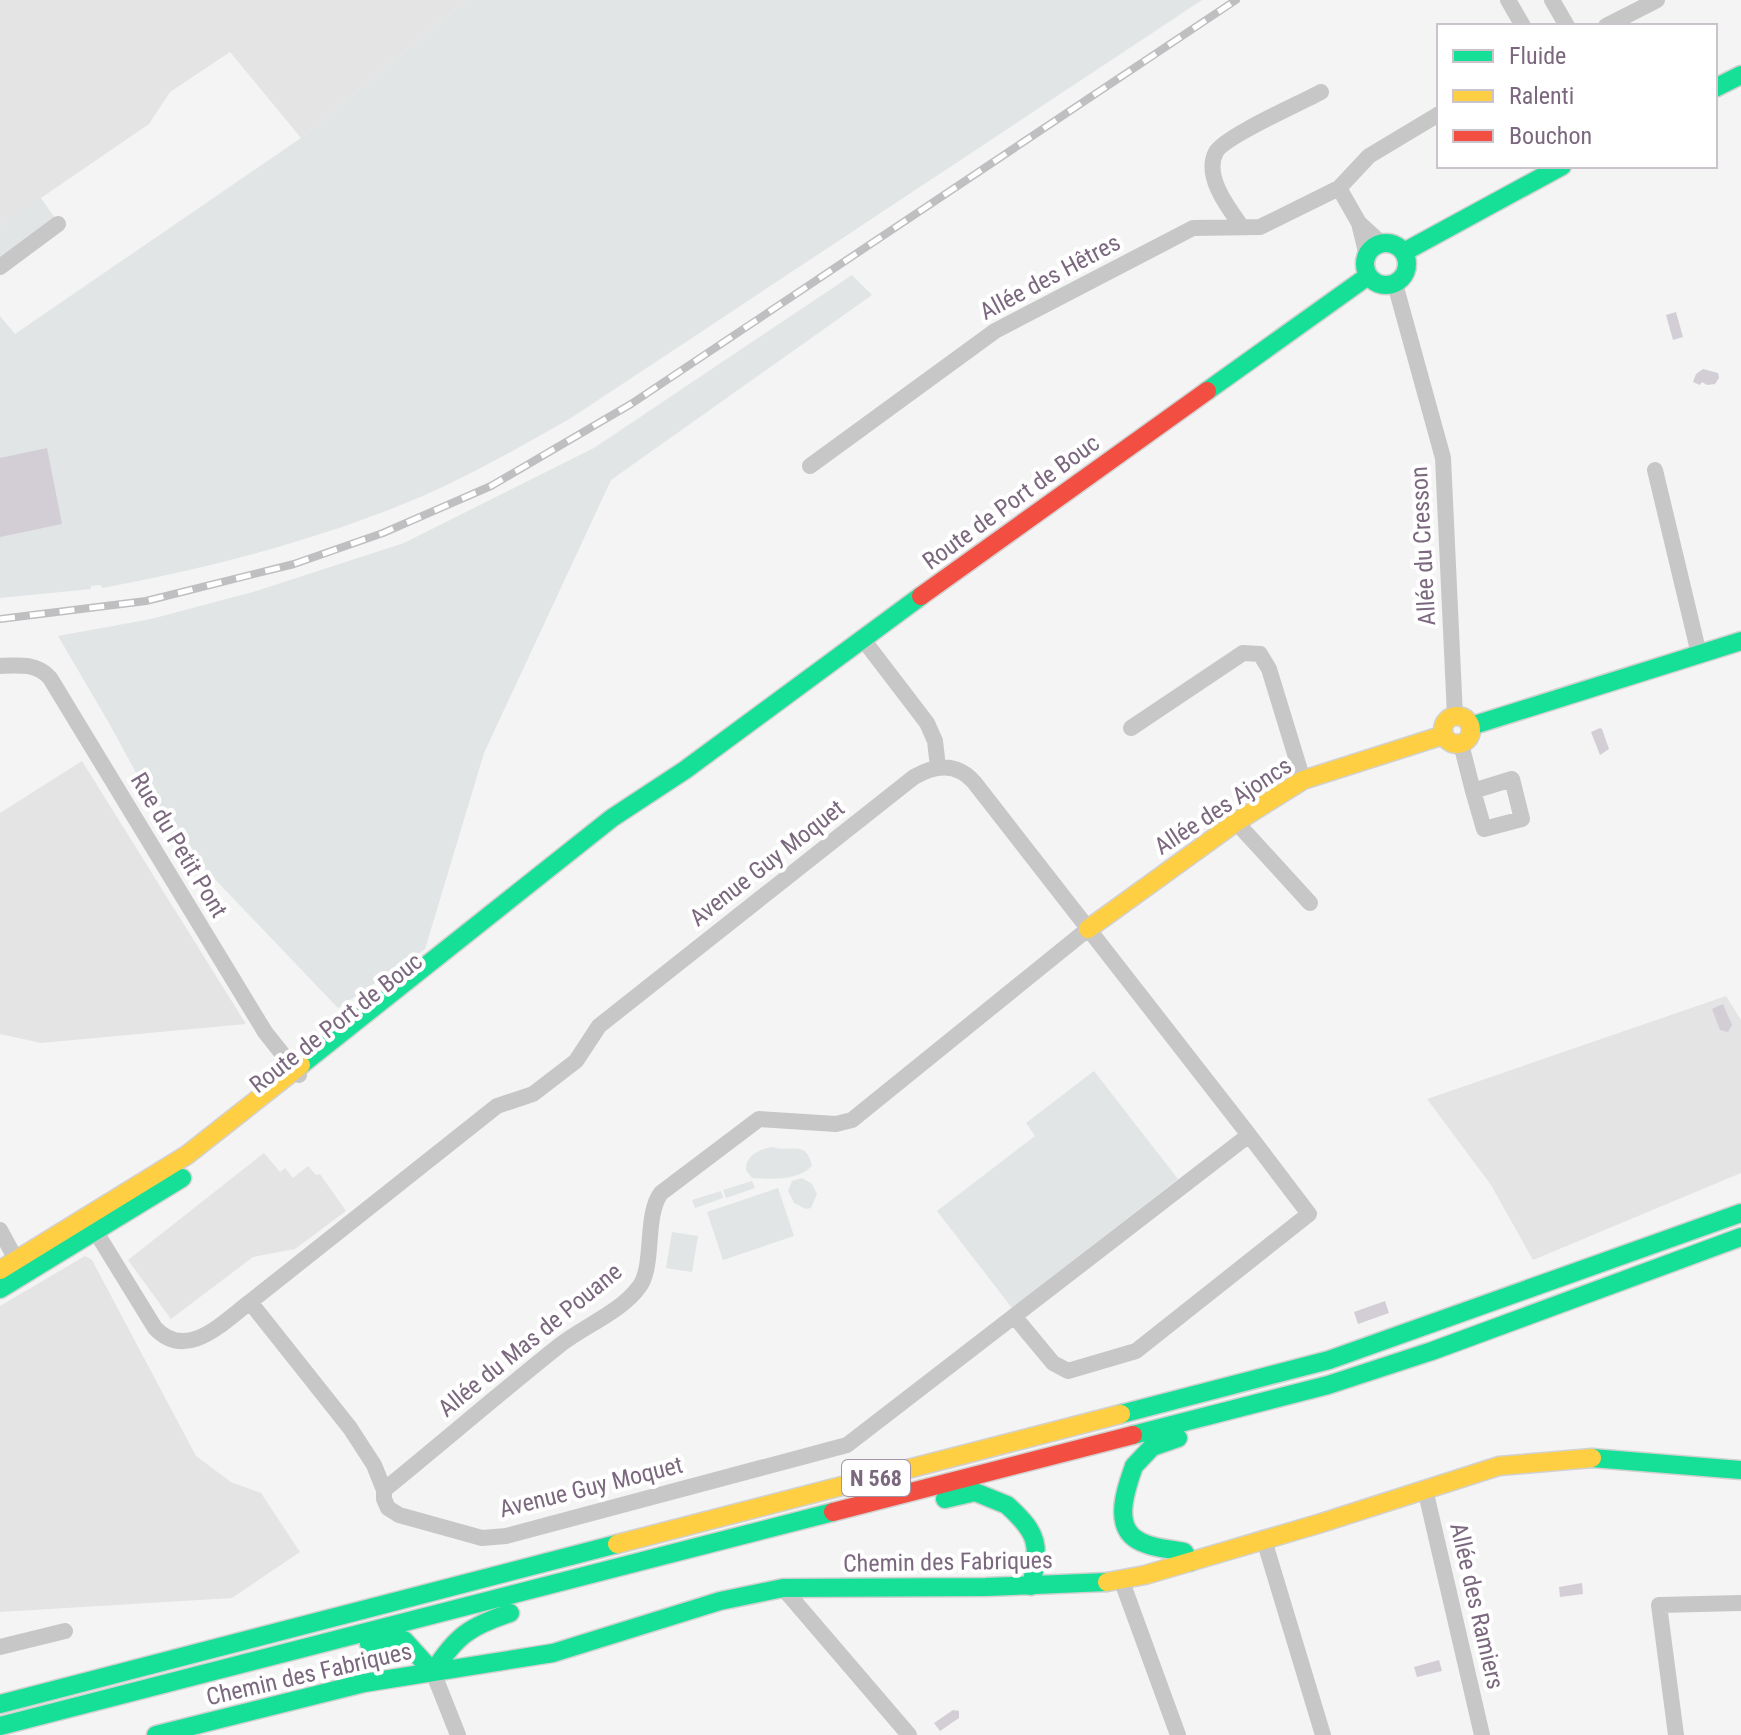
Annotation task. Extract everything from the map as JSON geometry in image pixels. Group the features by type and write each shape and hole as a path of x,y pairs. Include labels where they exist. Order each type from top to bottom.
{"main road":[{"path":"1717,87 1741,75"},
{"path":"1404,252 1558,168"},
{"path":"1382,244 1394,245 1404,252 1407,270 1395,284 1380,285 1368,276 1365,263 1371,250 1382,244"},
{"name":"Route de Port de Bouc","path":"0,1289 20,1268 92,1225 185,1176 298,1074 626,828 685,770 862,638 1368,276"},
{"path":"1463,721 1468,740 1461,744 1449,742 1444,735 1445,723 1463,721 1741,641"},
{"name":"Allée des Ajoncs","path":"1088,929 1236,822 1303,780 1444,735"},
{"name":"N 568","path":"0,1704 1329,1360 1741,1213"},
{"name":"N 568","path":"0,1726 1328,1385 1432,1351 1741,1237"},
{"name":"Route de Port de Bouc","path":"0,1270 20,1268"},
{"path":"1190,1562 1184,1552 1139,1542 1124,1525 1122,1502 1134,1466 1152,1447 1296,1402 1328,1385"},
{"name":"Chemin des Fabriques","path":"156,1735 364,1683 553,1653 720,1601 783,1588 1031,1586 1092,1584 1121,1579 1264,1540 1499,1466 1597,1458 1741,1470"},
{"path":"805,1519 907,1508 975,1492 1007,1505 1031,1526 1039,1556 1031,1586"},
{"path":"140,1690 404,1640 433,1672 450,1644 464,1629 479,1622 766,1529"}],"street":[{"path":"1508,0 1522,24"},
{"path":"1552,0 1566,24"},
{"path":"1610,24 1657,0"},
{"path":"1242,227 1218,188 1213,169 1216,152 1230,140 1321,92"},
{"path":"1367,256 1359,223 1339,188 1369,156 1437,115"},
{"name":"Allée des Hêtres","path":"810,466 995,331 1193,228 1260,227 1339,188"},
{"path":"1359,223 1382,244"},
{"path":"0,267 58,224"},
{"name":"Allée du Cresson","path":"1395,284 1443,458 1463,721"},
{"path":"1655,470 1699,654"},
{"path":"862,638 927,723 935,741 938,767 956,769 969,776 1309,1214 1136,1351 1068,1371 1053,1363 1014,1316"},
{"path":"1131,728 1243,653 1260,654 1269,669 1303,780"},
{"name":"Rue du Petit Pont","path":"0,666 37,668 50,678 265,1032 298,1074"},
{"path":"1461,744 1473,791"},
{"name":"Avenue Guy Moquet","path":"92,1225 155,1328 181,1343 201,1338 497,1106 533,1094 576,1061 599,1026 914,777 938,767"},
{"path":"1236,822 1310,903"},
{"name":"Allée du Mas de Pouane","path":"384,1490 563,1343 604,1316 641,1285 655,1204 661,1193 759,1119 836,1124 852,1120 1088,929"},
{"name":"Avenue Guy Moquet","path":"250,1302 350,1428 374,1465 388,1508 399,1515 482,1538 506,1536 847,1445 1249,1135"},
{"path":"0,1230 20,1268"},
{"name":"Allée des Ramiers","path":"1425,1489 1482,1735"},
{"path":"1264,1540 1323,1735"},
{"path":"1121,1579 1178,1735"},
{"path":"783,1588 909,1735"},
{"path":"1676,1735 1659,1605 1741,1603"},
{"path":"0,1647 65,1631"},
{"path":"433,1672 458,1735"}],"shaded area":[{"path":"0,0 466,0 301,138 230,52 170,92 149,124 0,226"},
{"path":"466,0 1202,0 571,418 460,478 356,522 248,555 102,588 101,585 91,586 91,589 0,598 0,316 15,334 301,138"},
{"path":"40,197 55,218 0,258 0,226"},
{"path":"852,275 872,295 611,480 484,753 425,949 338,1008 166,828 58,636 151,619 253,592 404,543 594,448"},
{"path":"1676,312 1683,337 1673,340 1666,315"},
{"path":"1703,369 1718,373 1715,384 1693,382 1696,374"},
{"path":"47,448 62,524 0,537 0,458"},
{"path":"1600,728 1609,749 1600,755 1591,732"},
{"path":"82,761 246,1024 41,1043 0,1034 0,813"},
{"path":"1726,996 1741,1020 1741,1173 1533,1260 1491,1185 1427,1099"},
{"path":"1723,1004 1732,1025 1728,1032 1720,1030 1712,1009"},
{"path":"1094,1071 1178,1179 1012,1308 937,1211 1035,1136 1026,1123"},
{"path":"772,1147 802,1150 812,1166 791,1177 752,1178 746,1170 750,1157"},
{"path":"264,1153 280,1172 285,1168 293,1178 308,1166 316,1175 320,1174 346,1211 295,1249 253,1257 171,1319 128,1260"},
{"path":"802,1178 812,1184 817,1194 811,1208 794,1203 788,1191 792,1181"},
{"path":"752,1181 755,1188 726,1198 723,1190"},
{"path":"778,1188 794,1236 723,1260 707,1212"},
{"path":"721,1191 723,1198 695,1208 692,1200"},
{"path":"672,1232 698,1236 692,1272 666,1268"},
{"path":"85,1256 92,1260 196,1456 231,1482 261,1493 300,1552 232,1598 0,1612 0,1306"},
{"path":"1385,1301 1389,1313 1358,1324 1354,1312"},
{"path":"1582,1583 1583,1594 1560,1597 1559,1587"},
{"path":"1439,1660 1442,1671 1417,1677 1414,1667"},
{"path":"953,1710 959,1711 959,1718 940,1731 934,1723"}],"railway":[{"path":"0,619 146,601 294,564 383,533 491,486 631,404 1236,0"}],"traffic: fast":[{"path":"1717,87 1741,75"},
{"path":"1404,252 1558,168"},
{"path":"1386,243 1401,249 1407,264 1401,279 1386,285 1371,279 1365,264 1371,249 1386,243"},
{"path":"1207,391 1368,276"},
{"path":"301,1065 612,818 685,770 921,596"},
{"path":"1471,726 1741,641"},
{"path":"0,1289 182,1178"},
{"path":"1121,1414 1329,1360 1741,1213"},
{"path":"1133,1435 1328,1385 1432,1351 1741,1237"},
{"path":"1134,1466 1152,1447 1178,1438"},
{"path":"1592,1458 1741,1470"},
{"path":"1134,1466 1124,1499 1124,1521 1128,1530 1146,1544 1184,1552 1190,1562"},
{"path":"945,1499 975,1492 1007,1505"},
{"path":"1007,1505 1026,1524 1034,1541 1036,1560 1031,1586"},
{"path":"0,1726 833,1512"},
{"path":"0,1704 617,1544"},
{"path":"156,1735 364,1683 553,1653 720,1601 783,1588 986,1587 1107,1582"},
{"path":"369,1644 404,1640 433,1672 449,1649 465,1634 510,1613"}],"traffic: slow":[{"path":"1457,716 1467,720 1471,730 1467,740 1457,744 1447,740 1443,730 1447,720 1457,716"},
{"path":"1088,929 1236,822 1303,780 1444,735"},
{"path":"0,1270 187,1155 301,1065"},
{"path":"617,1544 1121,1414"},
{"path":"1107,1582 1145,1575 1318,1524 1499,1466 1592,1458"}],"traffic: jam":[{"path":"921,596 1207,391"},
{"path":"833,1512 1133,1435"}]}
